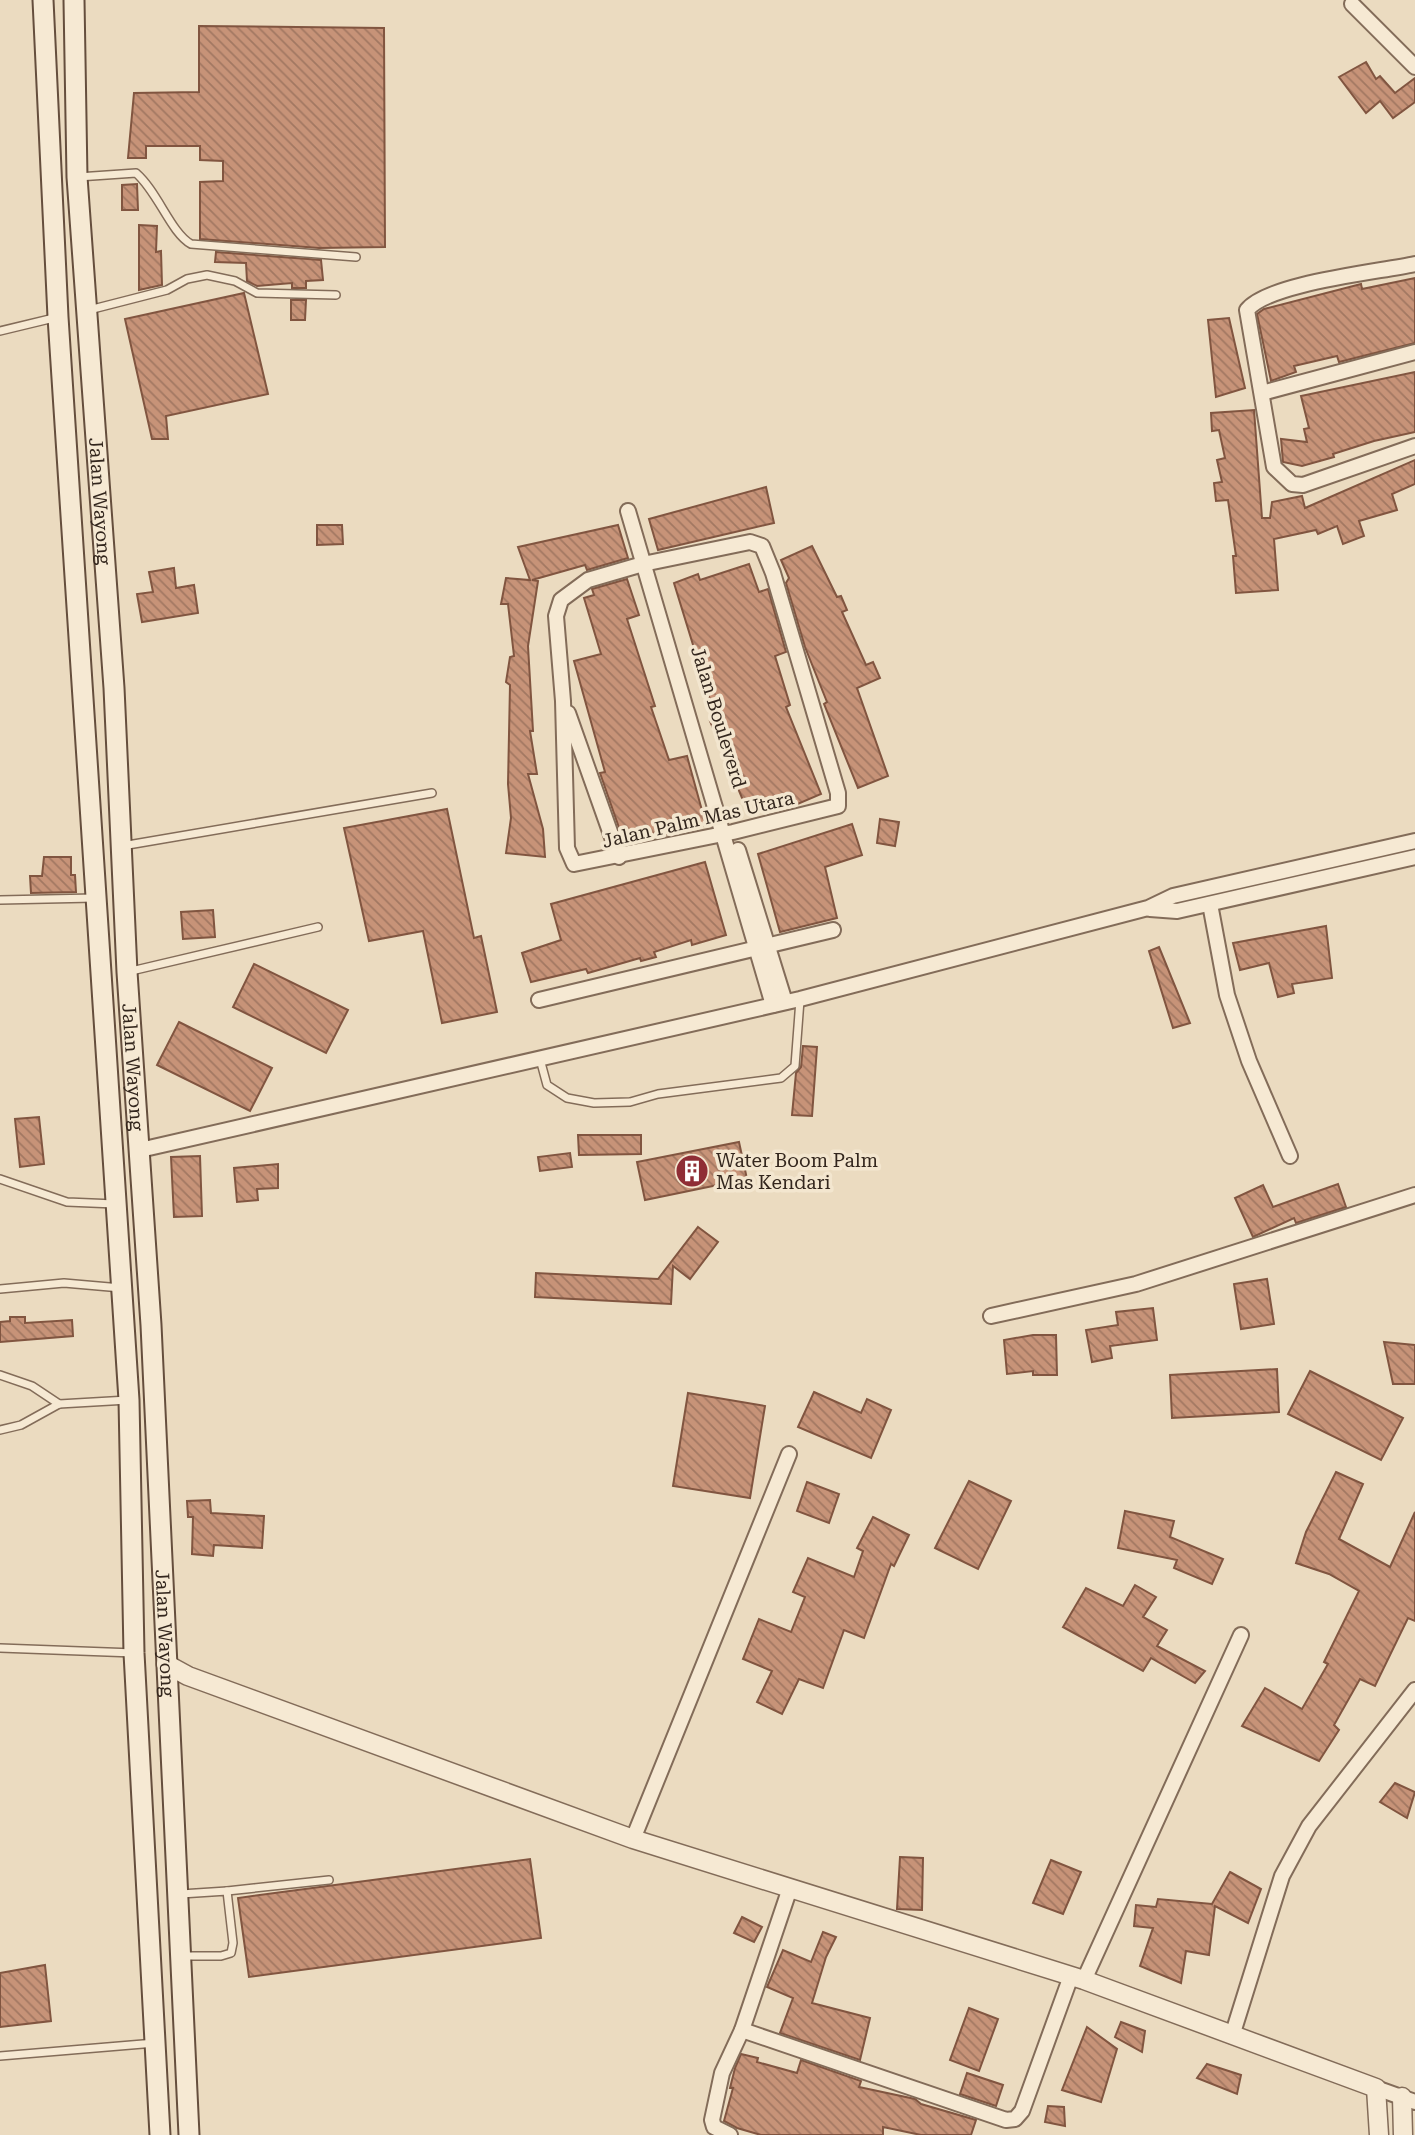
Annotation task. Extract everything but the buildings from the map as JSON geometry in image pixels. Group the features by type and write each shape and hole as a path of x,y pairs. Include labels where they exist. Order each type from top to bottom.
{"main road":[{"name":"Jalan Wayong","path":"43,0 58,317 129,1400 134,1653 160,2135"},
{"name":"Jalan Wayong","path":"74,0 77,177 114,688 189,2135"}],"street":[{"path":"1352,4 1415,67"},
{"path":"1415,264 1321,281 1253,302 1247,310 1274,467 1292,484 1303,485 1415,446"},
{"path":"1262,393 1415,352"},
{"name":"Jalan Bouleverd","path":"628,511 648,563 779,1004"},
{"name":"Jalan Palm Mas Utara","path":"750,542 762,546 773,573 839,800 838,806 729,833 583,865 574,864 568,856 563,701 556,616 561,600 588,580 648,563 750,542"},
{"path":"563,701 619,857"},
{"path":"140,1150 800,999 1148,908 1172,896 1415,841"},
{"path":"1148,908 1177,911 1415,857"},
{"path":"1210,904 1227,995 1249,1061 1290,1156"},
{"path":"539,1000 833,930"},
{"path":"991,1316 1136,1284 1415,1195"},
{"path":"633,1839 789,1454"},
{"path":"742,2030 1006,2120 1015,2119 1022,2111 1078,1978 1241,1635"},
{"path":"166,1664 188,1676 633,1839 1078,1978 1409,2100 1403,2135"},
{"path":"1232,2036 1282,1876 1309,1826 1415,1690"},
{"path":"730,2135 714,2127 712,2120 722,2073 742,2030 790,1888"},
{"path":"1376,2088 1379,2135"}],"lane":[{"path":"77,177 136,173 160,200 182,239 191,244 356,257"},
{"path":"88,310 167,290 187,279 206,275 235,281 257,293 336,295"},
{"path":"0,331 58,317"},
{"path":"121,846 432,793"},
{"path":"0,900 96,897"},
{"path":"127,972 318,927"},
{"path":"540,1059 547,1085 567,1098 594,1103 630,1102 658,1094 780,1078 795,1066 800,999"},
{"path":"0,1179 67,1202 115,1205"},
{"path":"0,1289 64,1283 121,1288"},
{"path":"0,1375 32,1386 59,1404"},
{"path":"0,1430 21,1425 59,1404 129,1400"},
{"path":"0,1648 134,1653"},
{"path":"176,1895 329,1880"},
{"path":"180,1956 221,1956 231,1953 233,1943 227,1891"},
{"path":"0,2056 155,2043"}],"place":[{"name":"Water Boom Palm Mas Kendari","path":"692,1171"}]}
